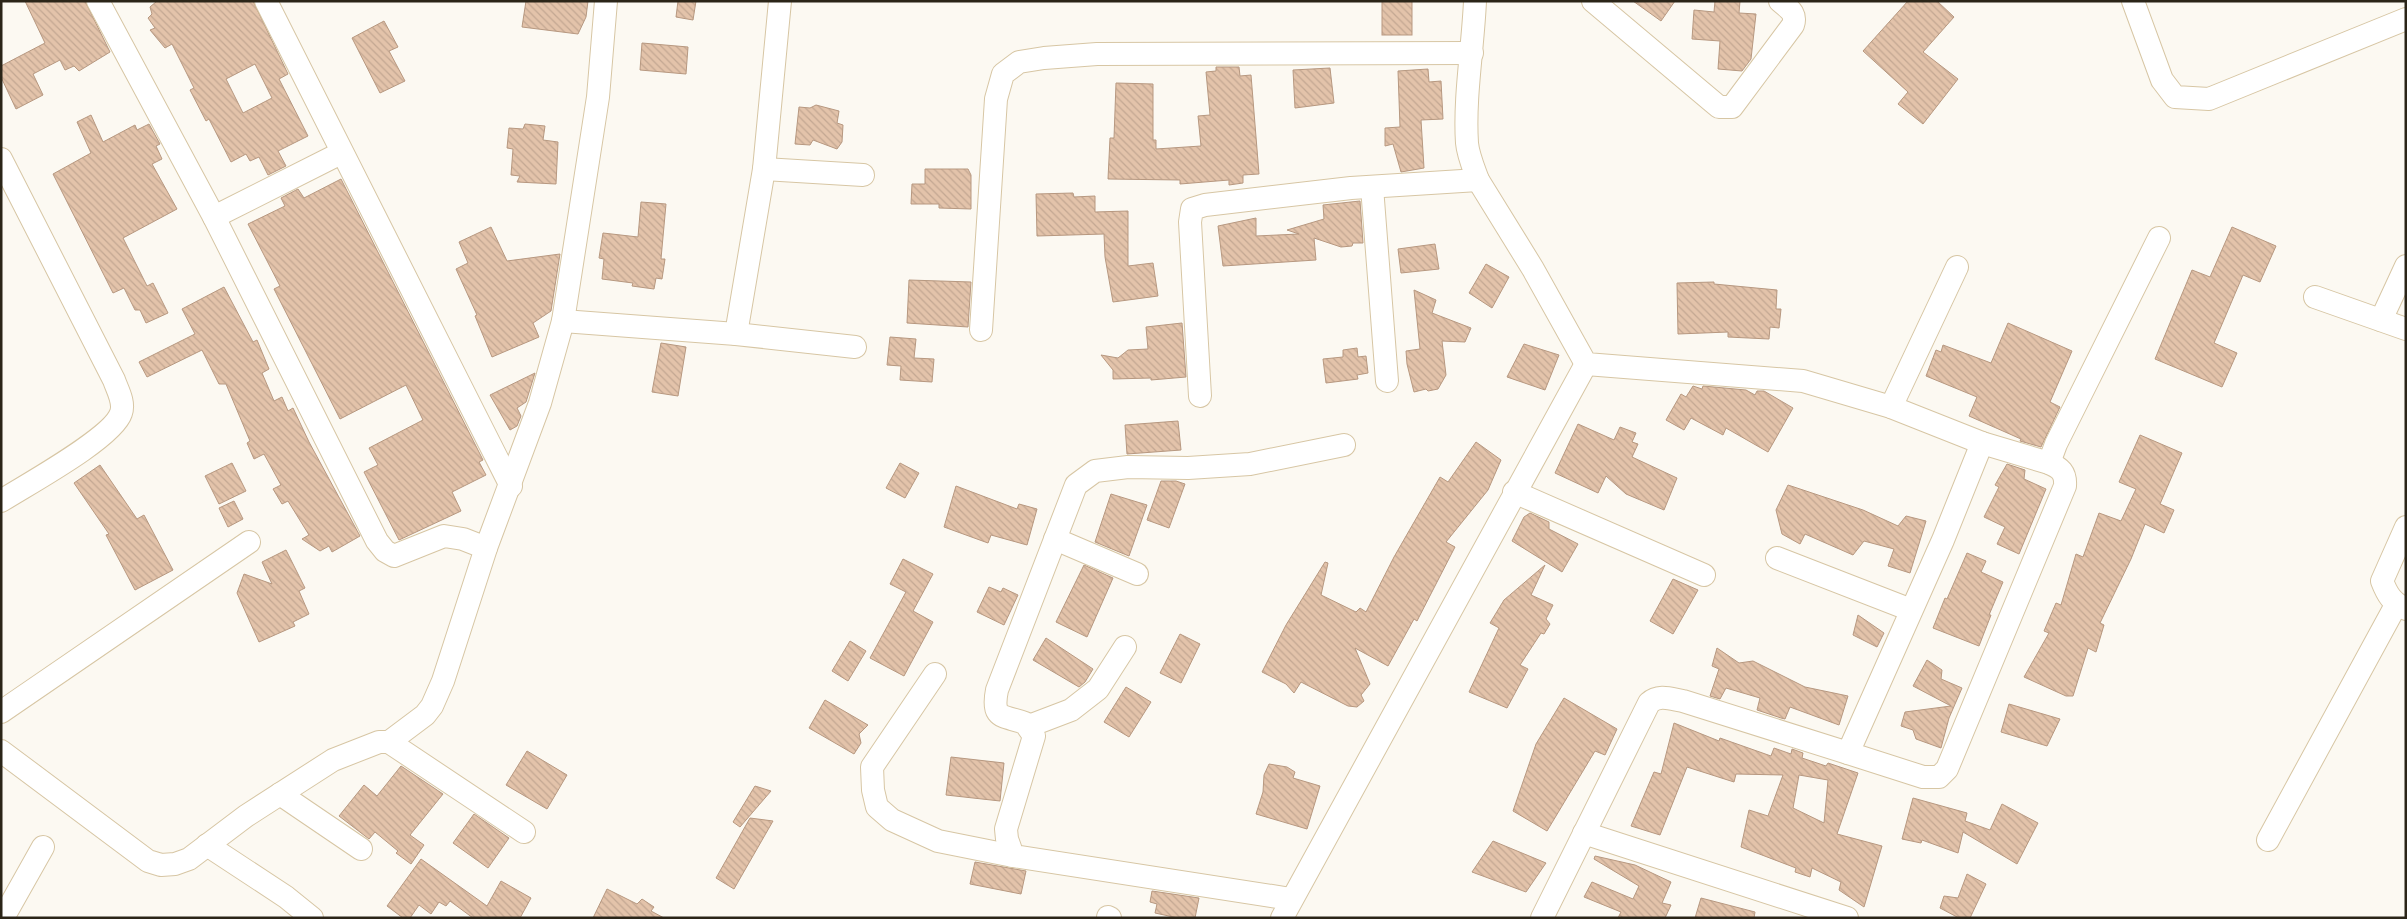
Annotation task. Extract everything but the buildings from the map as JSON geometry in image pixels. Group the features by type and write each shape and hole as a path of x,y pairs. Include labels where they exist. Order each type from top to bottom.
{"street":[{"path":"98,1 214,217 369,526 385,551 394,556 444,536 463,539 486,548"},
{"path":"266,1 341,153 511,486"},
{"path":"389,742 425,715 432,706 443,680 486,548 511,486 540,403 563,320 598,97 606,1"},
{"path":"736,334 764,169 780,1"},
{"path":"1474,1 1467,145 1478,180 1534,270 1586,364"},
{"path":"1594,1 1714,102 1725,108 1732,107 1793,25 1795,18 1793,13 1780,1"},
{"path":"2133,1 2162,80 2175,97 2209,98 2406,20"},
{"path":"980,330 996,99 1003,74 1019,62 1097,54 1472,53"},
{"path":"214,217 341,153"},
{"path":"1,159 114,380 122,400 121,413 98,439 1,500"},
{"path":"764,169 863,174"},
{"path":"1200,396 1190,222 1192,209 1205,205 1372,187 1478,180"},
{"path":"1372,187 1387,380"},
{"path":"2049,463 2056,444 2159,238"},
{"path":"2381,320 2406,266"},
{"path":"1891,407 1957,267"},
{"path":"2315,297 2406,329"},
{"path":"563,320 736,334 855,347"},
{"path":"1542,918 1649,703 1660,697 1683,702 1923,777 1939,778 1947,769 2065,486 2065,478 2060,469 2049,463 1982,443 1891,407 1803,381 1586,364"},
{"path":"935,674 872,767 877,807 892,820 938,841 1286,908 1586,364"},
{"path":"1848,753 1910,610 1943,540 1982,443"},
{"path":"1126,646 1098,689 1071,710 1029,726 1001,716 995,709 994,702 997,690 1076,485 1096,470 1128,467 1188,468 1250,464 1344,445"},
{"path":"1514,492 1704,575"},
{"path":"2268,840 2401,607 2386,592 2382,581 2406,527"},
{"path":"1055,539 1137,574"},
{"path":"1,712 249,542"},
{"path":"1777,558 1910,610"},
{"path":"1014,856 1007,839 1006,829 1032,747 1034,736 1029,726"},
{"path":"1,751 148,861 161,865 175,864 189,859 246,816 333,760 379,742 389,742 524,832"},
{"path":"280,794 361,849"},
{"path":"1584,833 1847,918"},
{"path":"207,845 286,897 312,918"},
{"path":"3,918 43,847"}]}
